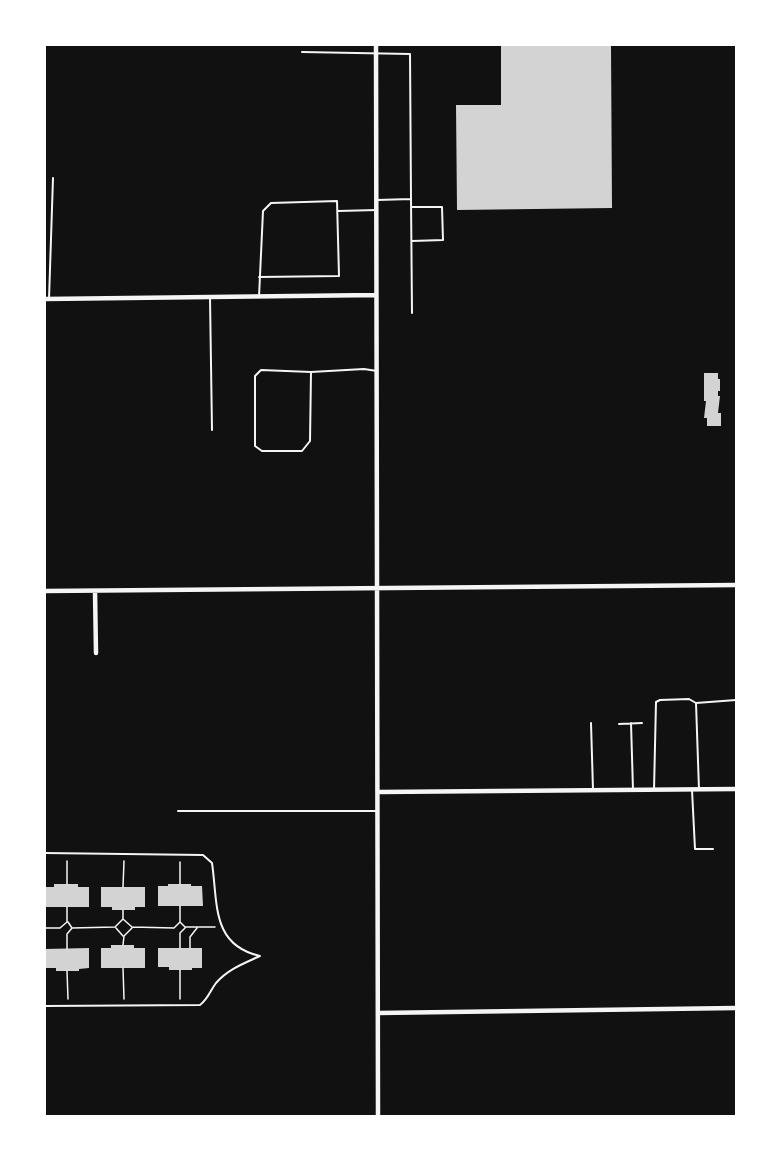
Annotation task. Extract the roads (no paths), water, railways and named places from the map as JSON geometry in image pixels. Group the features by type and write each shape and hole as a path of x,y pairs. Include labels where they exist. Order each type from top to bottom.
{"street":[{"path":"376,45 378,1116"},
{"path":"47,299 376,295"},
{"path":"45,591 736,585"},
{"path":"95,591 96,653"},
{"path":"379,792 736,789"},
{"path":"378,1013 736,1008"}],"lane":[{"path":"302,52 410,54 412,312"},
{"path":"47,299 53,178"},
{"path":"377,200 411,199"},
{"path":"259,277 339,276 337,201 271,203 262,211 259,277 259,297"},
{"path":"411,207 442,207 443,240 412,241"},
{"path":"338,211 378,210"},
{"path":"210,298 212,430"},
{"path":"311,372 310,441 302,451 262,451 255,447 255,376 261,370 311,372 364,369 377,371"},
{"path":"654,790 656,702 689,699 696,703 736,700"},
{"path":"696,703 699,789"},
{"path":"591,723 593,790"},
{"path":"631,723 633,790"},
{"path":"619,724 642,723"},
{"path":"692,790 695,849 712,849"},
{"path":"178,811 379,810"},
{"path":"45,853 203,855 212,863 217,914 223,932 246,953 260,956 231,970 218,981 208,999 200,1005 45,1006"}]}
